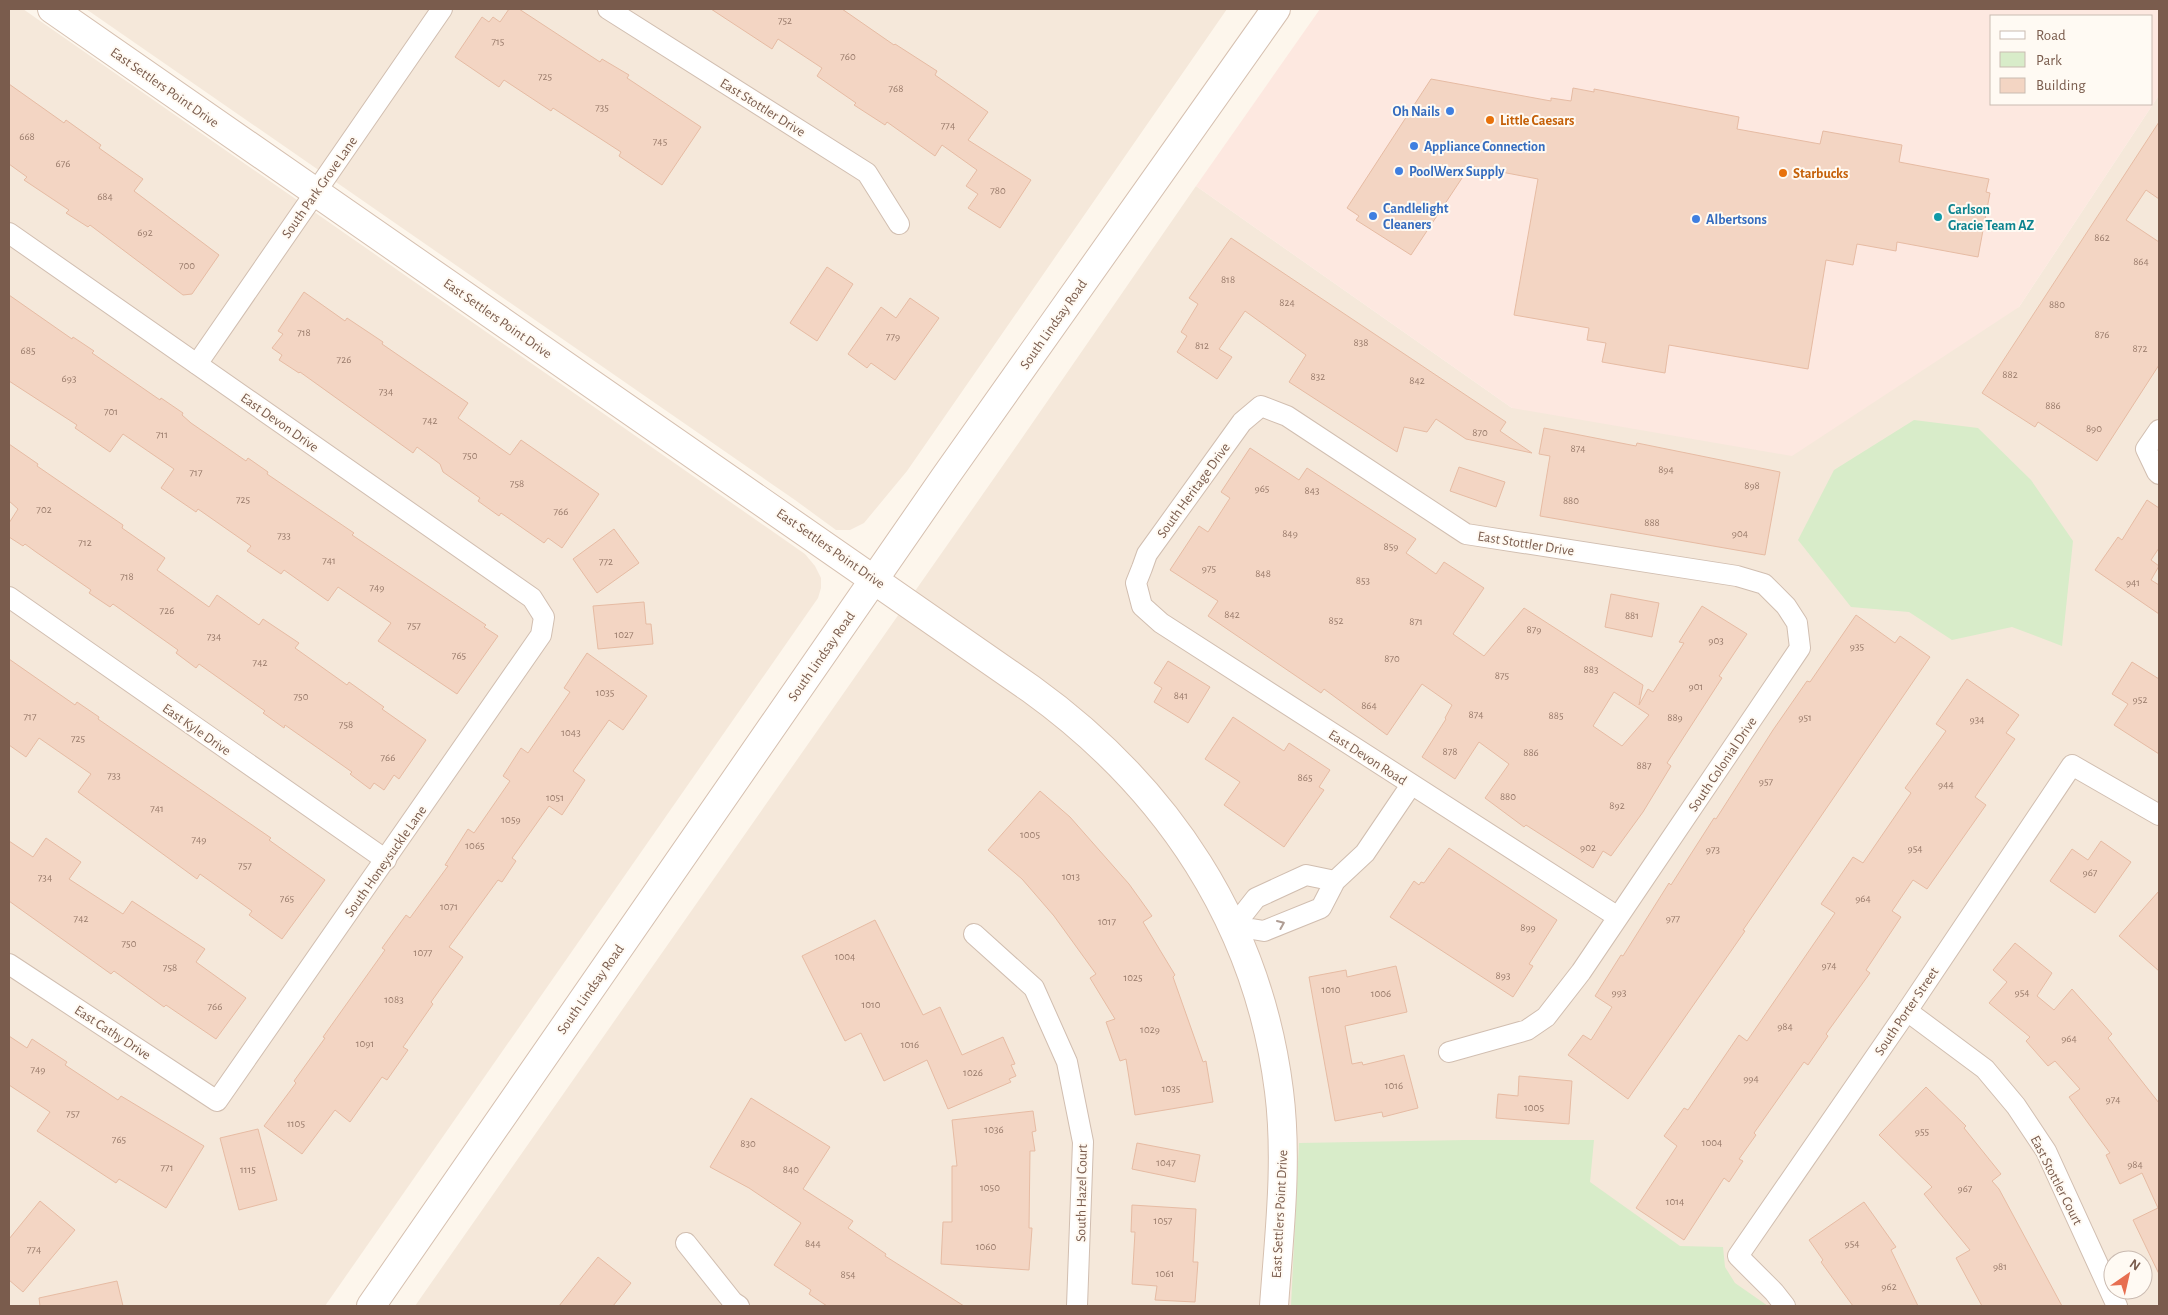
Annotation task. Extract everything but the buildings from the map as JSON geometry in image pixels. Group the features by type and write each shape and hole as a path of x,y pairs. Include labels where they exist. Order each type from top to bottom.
{"street":[{"name":"East Settlers Point Drive","path":"52,9 875,579 1064,713 1133,778 1168,820 1215,891 1234,926 1254,977 1270,1040 1279,1092 1283,1181 1274,1306"},
{"name":"South Park Grove Lane","path":"197,364 442,9"},
{"name":"East Stottler Drive","path":"608,9 867,173 899,224"},
{"name":"South Lindsay Road","path":"371,1306 956,461 1276,9"},
{"name":"East Devon Drive","path":"9,233 532,598 544,617"},
{"name":"East Stottler Drive","path":"1261,406 1287,416 1466,534 1737,576 1764,584 1786,606"},
{"name":"South Heritage Drive","path":"1136,583 1147,554 1242,422 1261,406"},
{"path":"2159,430 2146,450 2159,474"},
{"name":"East Devon Road","path":"1136,583 1142,606 1161,623 1618,917"},
{"name":"East Kyle Drive","path":"9,597 386,860"},
{"name":"South Colonial Drive","path":"1448,1052 1527,1030 1546,1017 1581,972 1800,648 1797,623 1786,606"},
{"name":"South Honeysuckle Lane","path":"217,1101 541,635 544,617"},
{"name":"South Porter Street","path":"1785,1306 1774,1292 1738,1256 1907,1011 2072,765 2159,815"},
{"path":"1335,881 1306,875 1256,898 1234,926 1264,931 1321,908 1335,881 1365,854 1411,785"},
{"name":"South Hazel Court","path":"974,934 1034,988 1067,1062 1083,1142 1077,1306"},
{"name":"East Cathy Drive","path":"9,964 217,1101"},
{"name":"East Stottler Court","path":"1907,1011 1985,1068 2016,1106 2046,1151 2117,1306"},
{"path":"686,1244 733,1302 739,1306"}],"shaded area":[{"path":"9,9 23,9 805,554 815,566 821,578 818,598 325,1306 9,1306"},
{"path":"86,9 1227,9 907,471 864,523 850,530 836,530"},
{"path":"1320,9 2159,9 2159,95 2153,104 2153,15 1990,15 1990,105 2152,105 2019,307 1792,456 1512,408 1196,186"},
{"path":"2159,95 2159,1306 415,1306 1196,186 1512,408 2019,307"}],"green space":[{"path":"1914,420 1978,428 2031,480 2073,541 2062,646 2012,627 1952,640 1909,612 1851,607 1798,540 1834,470"},
{"path":"1594,1140 1590,1182 1680,1246 1723,1247 1725,1267 1735,1283 1768,1306 1291,1306 1299,1143"}],"place":[{"name":"Oh Nails","path":"1450,111"},
{"name":"Little Caesars","path":"1490,120"},
{"name":"Appliance Connection","path":"1414,146"},
{"name":"PoolWerx Supply","path":"1399,171"},
{"name":"Starbucks","path":"1783,173"},
{"name":"Candlelight Cleaners","path":"1373,216"},
{"name":"Carlson Gracie Team AZ","path":"1938,217"},
{"name":"Albertsons","path":"1696,219"}]}
